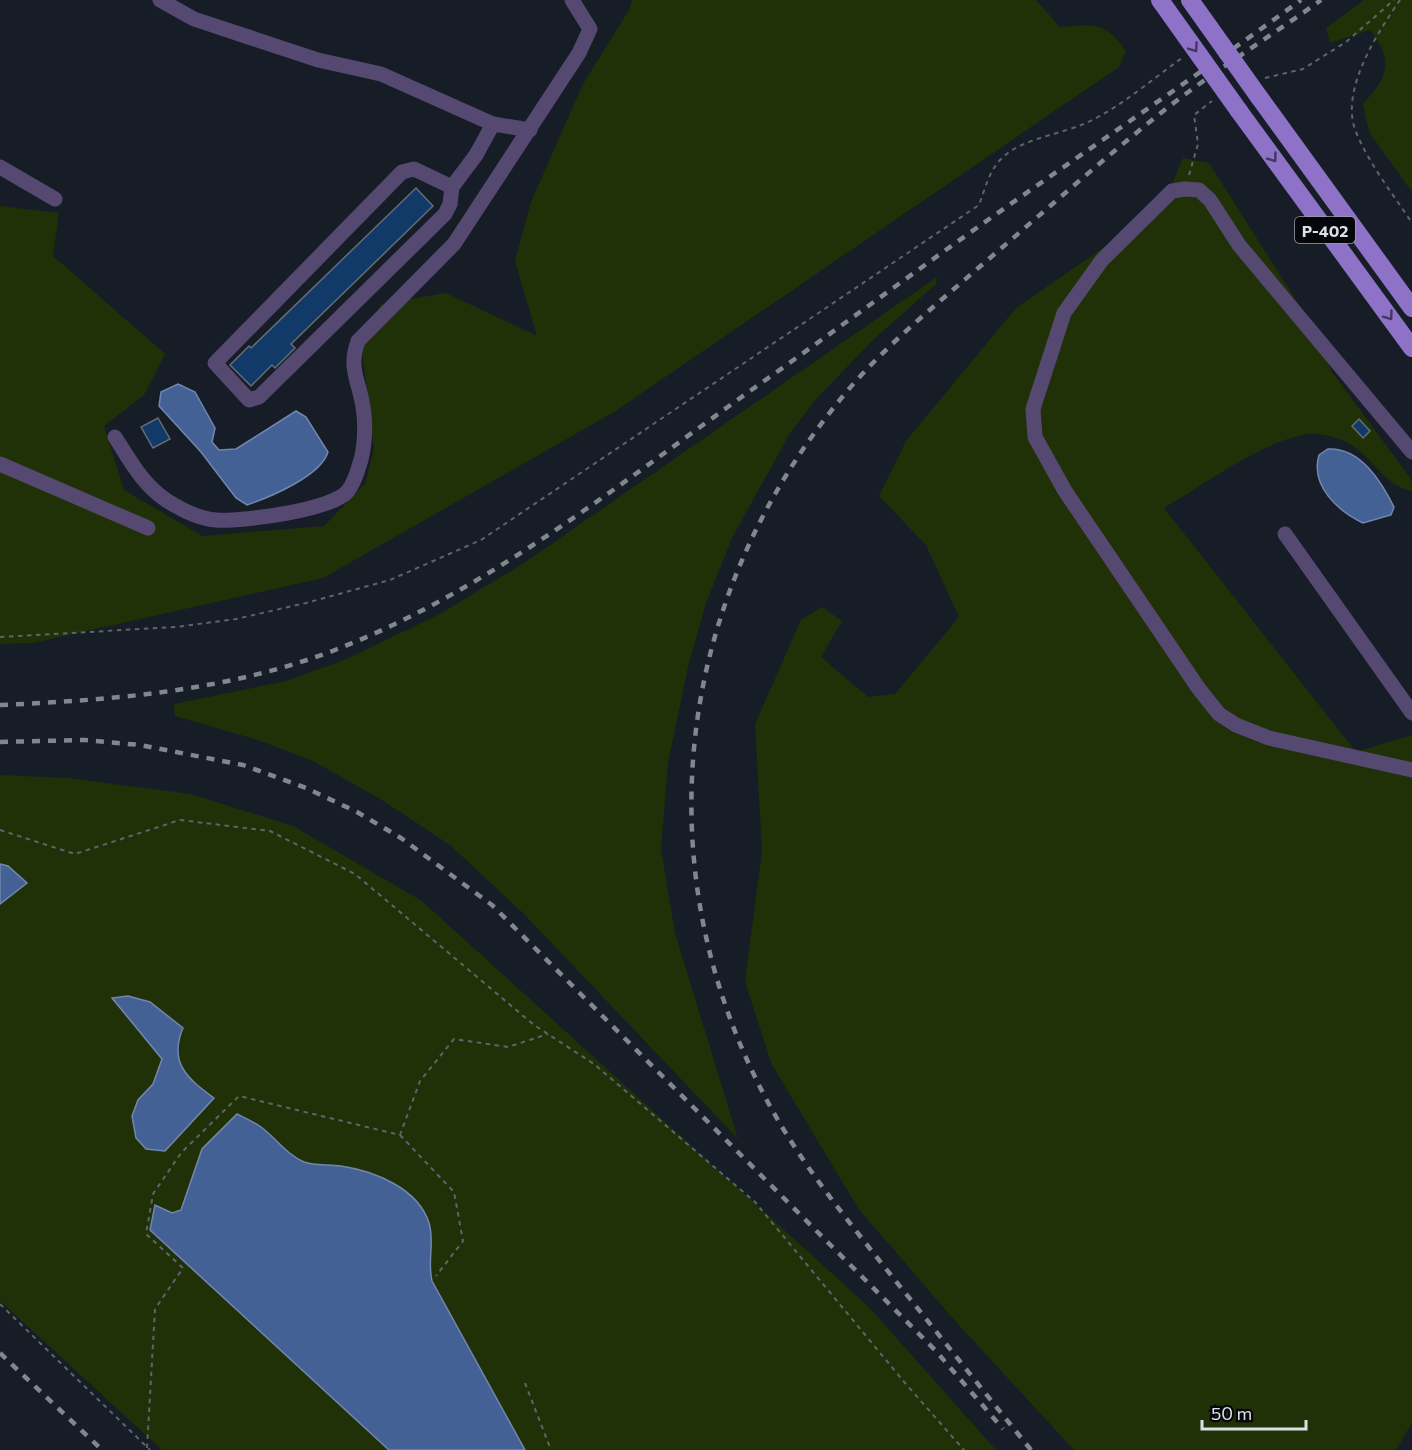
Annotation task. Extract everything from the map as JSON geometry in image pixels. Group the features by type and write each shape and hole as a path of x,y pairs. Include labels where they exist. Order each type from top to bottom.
{"main road":[{"name":"Р-402","path":"1160,0 1412,348"},
{"name":"Р-402","path":"1190,0 1412,308"}],"street":[{"path":"160,0 194,19 318,60 381,74 493,124 530,130"},
{"path":"115,437 144,482 166,500 198,516 216,520 304,509 333,501 347,492 360,464 364,437 363,407 354,377 352,357 358,341 454,244 579,53 590,28 572,0"},
{"path":"452,187 414,169 402,172 215,363 249,400 259,397 446,214 452,187 476,155 493,124"},
{"path":"0,167 55,199"},
{"path":"1412,452 1239,245 1210,200 1199,190 1172,191 1102,260 1064,313 1032,409 1035,437 1065,491 1198,689 1219,714 1236,725 1269,738 1412,771"},
{"path":"0,464 148,528"},
{"path":"1285,534 1412,713"}],"path":[{"path":"1261,79 1302,69 1346,42 1394,0"},
{"path":"1400,0 1379,31 1359,74 1353,92 1354,129 1372,162 1412,223"},
{"path":"0,637 176,627 236,619 390,580 481,540 980,205 992,169 1003,157 1025,144 1085,123 1110,110 1189,52"},
{"path":"1185,189 1198,144 1194,115 1212,100"},
{"path":"0,830 75,854 180,820 270,831 355,874 548,1034 594,1064 754,1202 964,1450"},
{"path":"400,1135 420,1081 454,1039 508,1047 548,1034"},
{"path":"148,1449 155,1309 183,1268 146,1234 153,1194 181,1153 239,1096 400,1135 454,1192 463,1241 436,1276"},
{"path":"0,1304 148,1449"},
{"path":"525,1383 551,1450"}],"green space":[{"path":"632,0 1036,0 1060,27 1090,25 1105,29 1119,41 1126,51 1119,67 614,412 323,578 33,643 0,644 0,206 59,213 53,256 165,354 144,395 104,426 124,490 202,536 324,526 365,484 374,449 362,351 381,304 446,293 537,336 515,261 531,202 583,84 629,10"},
{"path":"1364,0 1412,0 1412,192 1369,132 1363,104 1383,77 1385,68 1383,51 1378,41 1370,30 1330,43 1326,28"},
{"path":"1183,158 1209,163 1313,327 1332,372 1411,479 1412,491 1394,484 1351,445 1328,436 1309,434 1286,440 1250,456 1164,508 1356,752 1412,735 1412,1423 1396,1450 1074,1450 956,1322 858,1208 771,1063 745,981 762,851 755,724 801,620 822,607 842,621 821,657 868,697 895,694 959,617 926,545 879,496 906,441 1016,308 1129,230 1165,201"},
{"path":"937,277 936,284 873,340 818,397 790,433 732,538 706,603 688,667 668,763 661,849 675,933 738,1139 524,914 450,845 382,800 313,761 258,740 175,716 174,704 286,681 344,660 438,615 524,563"},
{"path":"0,775 67,778 191,794 293,826 422,901 869,1307 996,1450 162,1450 0,1301 0,904 27,883 8,866 0,864"}],"water":[{"path":"178,384 195,392 215,428 212,442 219,450 236,449 296,411 306,417 328,452 316,469 305,477 281,491 247,505 236,498 201,452 159,406 161,392"},
{"path":"1328,449 1350,454 1368,467 1394,507 1391,515 1363,523 1344,512 1328,496 1322,487 1317,466 1319,455"},
{"path":"0,864 8,866 27,883 0,904"},
{"path":"128,996 150,1002 183,1028 179,1040 179,1061 189,1077 214,1098 165,1151 146,1149 136,1138 132,1116 138,1100 153,1084 162,1059 112,998"},
{"path":"237,1114 261,1127 292,1155 304,1162 354,1168 367,1172 393,1183 415,1200 423,1211 431,1230 432,1281 525,1450 389,1450 150,1230 155,1205 172,1213 181,1210 202,1149"}],"building":[{"path":"416,188 433,206 291,344 295,348 275,368 272,365 251,386 230,365 249,346 251,348"},
{"path":"158,418 170,439 153,448 141,427"},
{"path":"1359,419 1370,431 1363,438 1352,426"}],"railway":[{"path":"0,705 128,696 170,691 254,675 335,650 447,597 554,531 956,243 1301,0"},
{"path":"1031,1450 807,1166 763,1093 725,1005 702,916 692,826 695,736 712,647 742,561 784,479 854,383 941,300 1157,116 1321,0"},
{"path":"0,742 85,740 140,745 243,765 306,788 357,812 401,838 492,905 935,1350 1003,1429"},
{"path":"0,1353 102,1450"}]}
